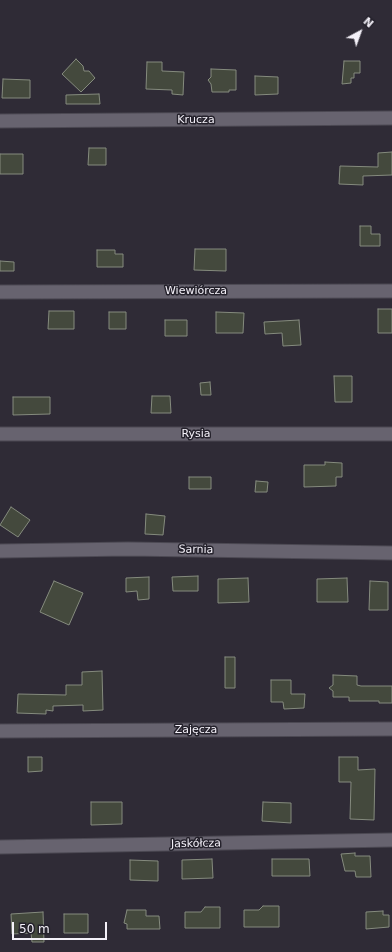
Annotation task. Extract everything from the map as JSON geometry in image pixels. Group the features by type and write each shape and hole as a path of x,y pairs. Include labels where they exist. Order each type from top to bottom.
{"street":[{"name":"Krucza","path":"0,121 392,118"},
{"name":"Wiewiórcza","path":"0,292 392,291"},
{"name":"Rysia","path":"0,434 392,434"},
{"name":"Sarnia","path":"0,551 128,549 392,553"},
{"name":"Zajęcza","path":"0,731 392,729"},
{"name":"Jaskółcza","path":"0,847 392,840"}],"building":[{"path":"76,59 83,66 84,71 89,71 95,78 81,92 62,74"},
{"path":"344,61 360,61 360,73 354,73 354,78 351,78 351,83 342,84"},
{"path":"147,62 162,62 162,71 184,72 183,95 172,94 172,90 146,89"},
{"path":"211,69 236,70 236,90 229,90 229,92 212,92 211,84 208,80 211,77"},
{"path":"255,76 278,77 278,94 255,95"},
{"path":"3,79 30,80 30,98 2,98"},
{"path":"99,94 100,104 66,104 66,95"},
{"path":"89,148 106,148 106,165 88,165"},
{"path":"392,152 392,175 363,176 363,185 339,184 340,166 378,167 378,153"},
{"path":"0,154 23,154 23,174 0,174"},
{"path":"360,226 371,226 371,234 380,234 380,246 360,246"},
{"path":"195,249 226,249 226,271 194,270"},
{"path":"97,250 115,250 115,254 123,254 123,267 97,267"},
{"path":"0,261 14,262 14,271 0,271"},
{"path":"378,309 392,309 392,333 378,333"},
{"path":"49,311 74,311 74,329 48,329"},
{"path":"109,312 126,312 126,329 109,329"},
{"path":"216,312 244,313 243,333 216,333"},
{"path":"165,320 187,320 187,336 165,336"},
{"path":"299,320 301,345 283,346 282,333 265,334 264,322"},
{"path":"334,376 352,376 352,402 335,402"},
{"path":"210,382 211,395 201,395 200,383"},
{"path":"152,396 170,396 171,413 151,413"},
{"path":"13,397 50,397 50,414 13,415"},
{"path":"325,462 342,463 342,477 336,477 336,486 304,487 304,465 325,465"},
{"path":"189,477 211,477 211,489 189,489"},
{"path":"256,481 268,482 267,492 255,492"},
{"path":"11,507 30,520 18,537 0,525"},
{"path":"146,514 165,516 163,535 145,534"},
{"path":"198,576 198,591 173,591 172,577"},
{"path":"149,577 149,599 138,600 137,591 126,592 126,578"},
{"path":"248,578 249,602 218,603 218,579"},
{"path":"347,578 348,602 317,602 317,579"},
{"path":"54,581 83,593 69,625 40,612"},
{"path":"370,581 388,582 388,610 369,610"},
{"path":"225,657 235,657 235,688 225,688"},
{"path":"102,671 103,710 83,711 83,705 53,706 53,711 46,710 46,714 17,713 18,694 66,695 66,685 82,685 82,672"},
{"path":"333,675 357,676 357,685 361,686 392,686 392,703 379,703 379,701 349,701 349,697 333,697 333,691 329,688 333,685"},
{"path":"271,680 291,680 291,694 305,694 304,708 284,709 283,702 271,702"},
{"path":"28,757 42,757 42,771 28,772"},
{"path":"339,757 358,757 358,770 375,769 374,820 350,819 351,782 339,782"},
{"path":"91,802 122,802 122,824 91,825"},
{"path":"263,802 291,803 291,823 262,821"},
{"path":"355,853 355,856 370,856 371,877 356,877 355,871 345,871 341,854"},
{"path":"212,859 213,878 182,879 182,860"},
{"path":"272,859 309,859 310,876 272,876"},
{"path":"130,860 158,861 158,881 130,880"},
{"path":"263,906 279,906 279,927 244,927 244,910 259,910"},
{"path":"205,907 220,907 220,928 185,928 185,912 201,912"},
{"path":"127,910 146,910 146,916 159,916 160,929 127,929 127,924 124,923"},
{"path":"383,911 383,915 389,915 389,927 366,929 366,912"},
{"path":"43,912 44,942 32,942 31,933 12,934 11,914"},
{"path":"64,914 88,914 88,933 64,933"}]}
